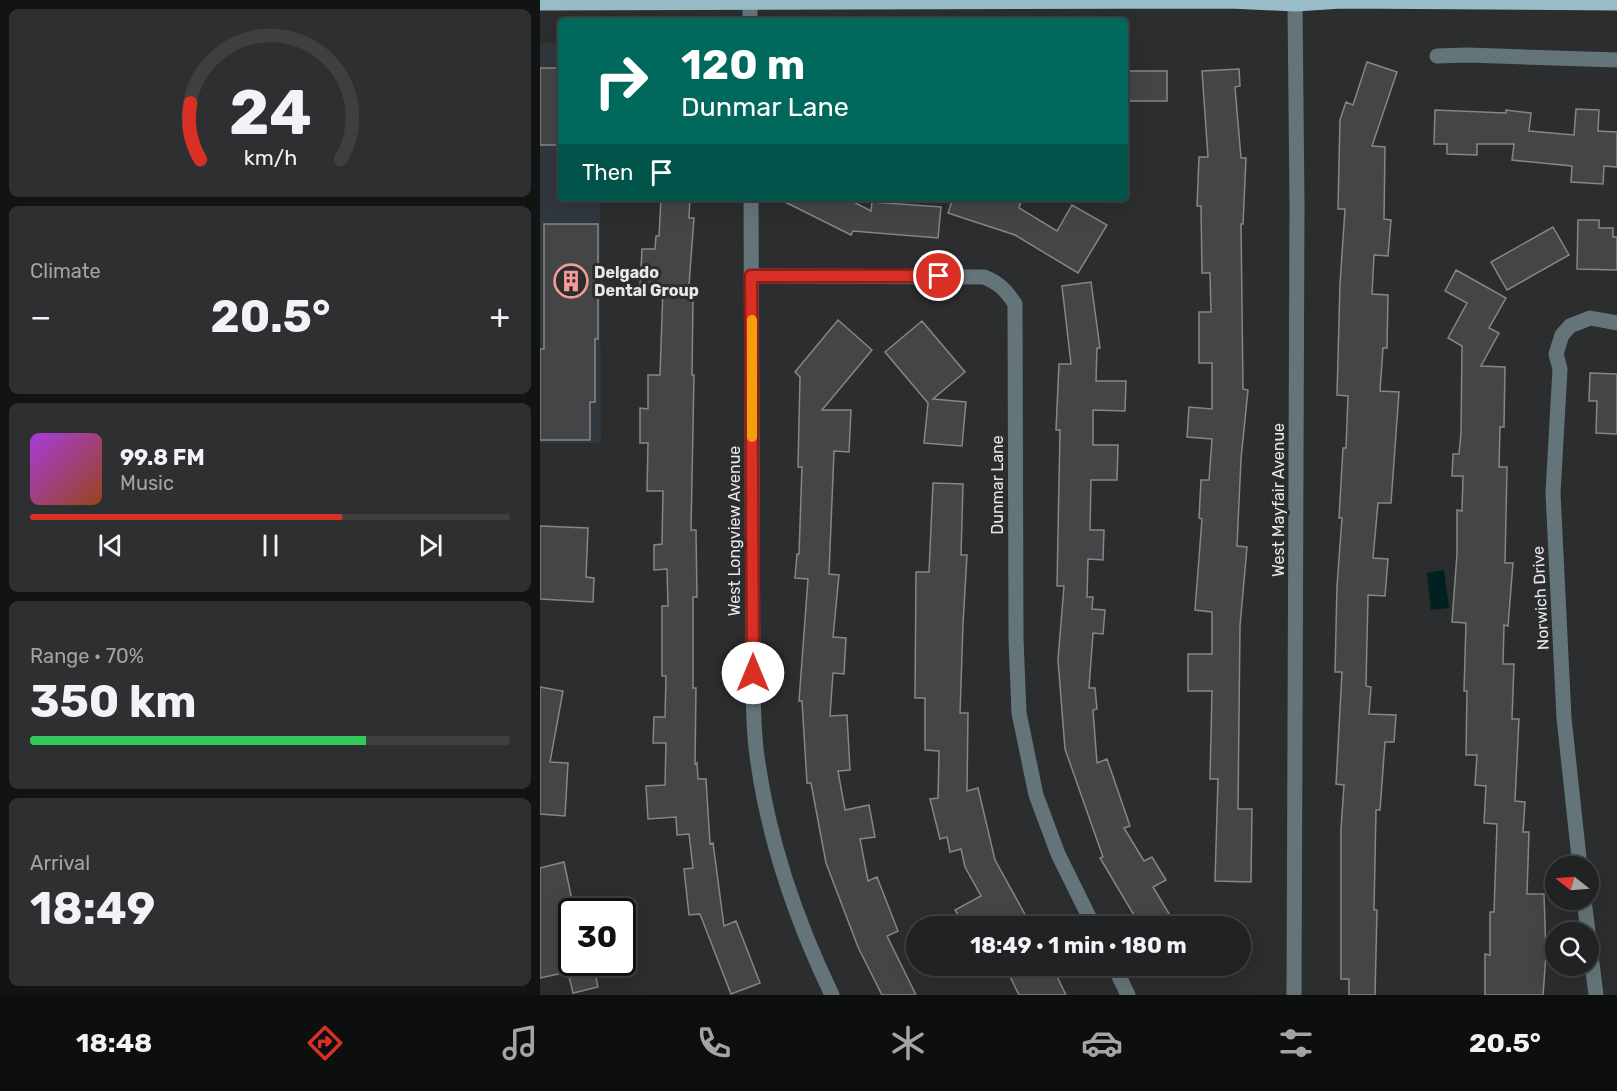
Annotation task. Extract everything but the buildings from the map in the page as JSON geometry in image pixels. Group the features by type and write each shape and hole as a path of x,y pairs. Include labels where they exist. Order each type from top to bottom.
{"main road":[{"path":"540,3 585,1 1617,3"}],"street":[{"path":"750,1 750,18"},
{"name":"West Mayfair Avenue","path":"1294,995 1297,205 1295,4"},
{"path":"1437,56 1617,60"},
{"name":"West Longview Avenue","path":"751,201 753,684 757,754 776,846 804,931 832,995"},
{"name":"Dunmar Lane","path":"751,276 984,277 1005,289 1015,304 1016,627 1019,713 1036,795 1058,854 1089,916"},
{"name":"Norwich Drive","path":"1579,856 1564,718 1553,493 1560,369 1556,354 1562,335 1576,323 1590,318 1617,323"},
{"path":"1585,910 1596,995"},
{"path":"1119,976 1128,995"}],"shaded area":[{"path":"558,42 558,201 600,201 601,443 540,443 540,43"},
{"path":"1444,570 1449,608 1431,610 1427,573"}],"slow traffic":[{"path":"752,320 752,437"}],"place":[{"name":"Delgado Dental Group","path":"571,281"}],"route":[{"path":"753,673 751,276 939,276"}]}
